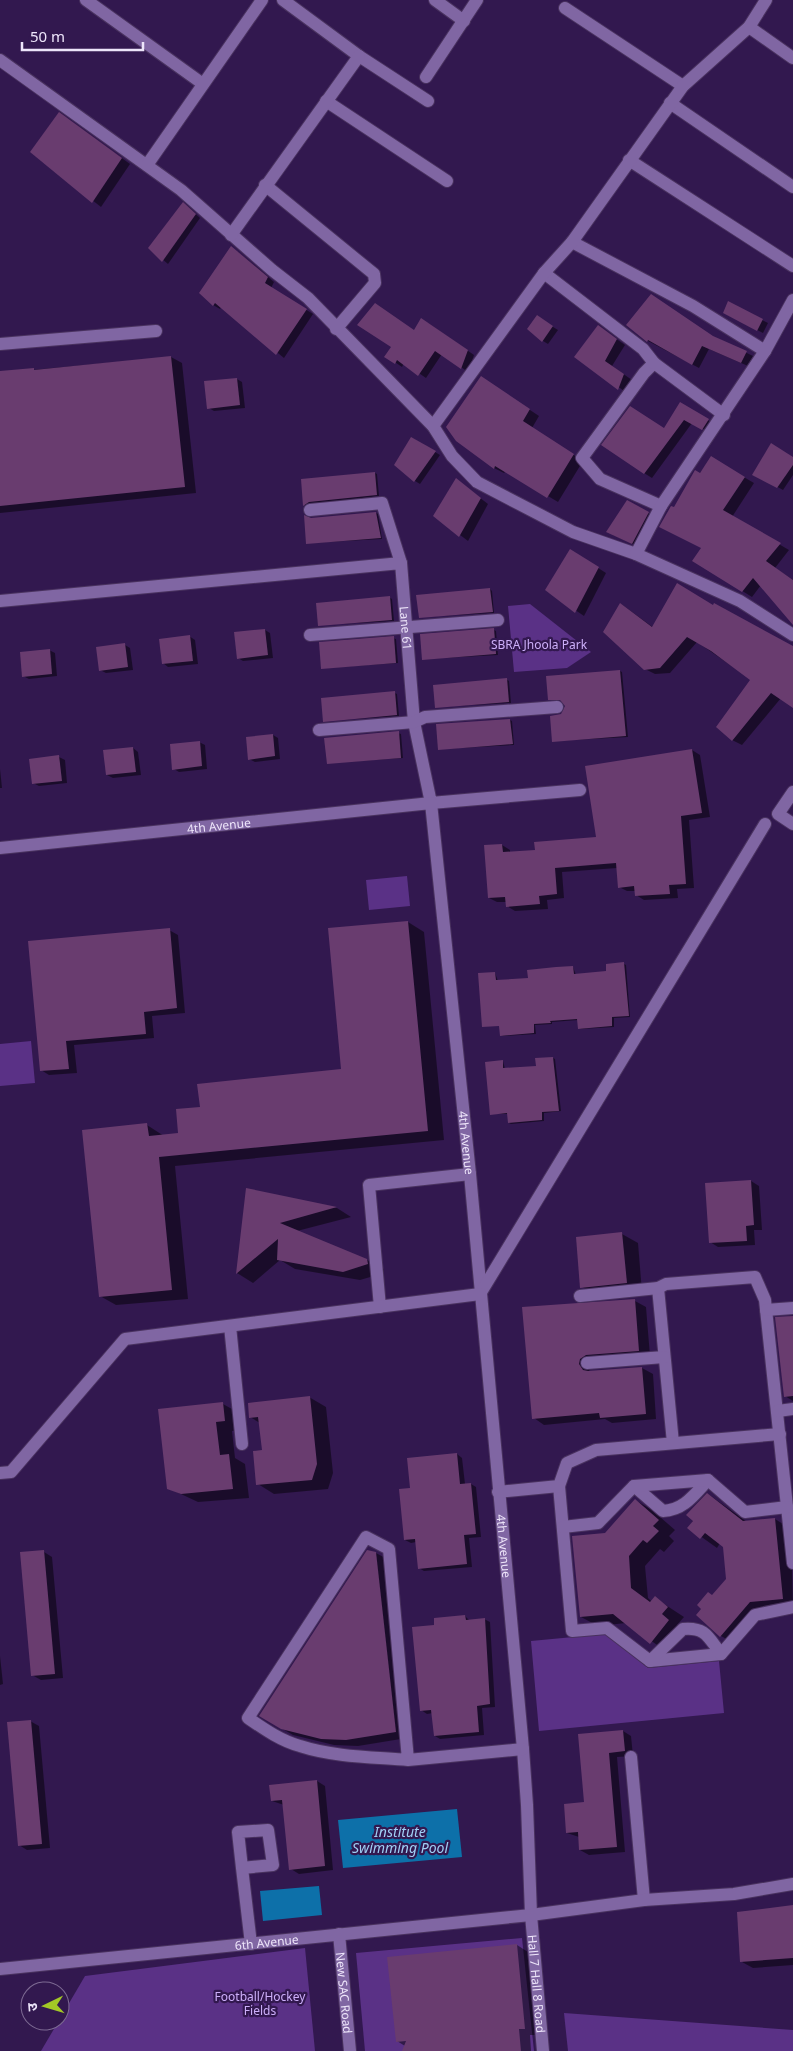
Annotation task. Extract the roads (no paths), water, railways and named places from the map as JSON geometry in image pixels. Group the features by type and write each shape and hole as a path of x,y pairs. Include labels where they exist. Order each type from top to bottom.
{"street":[{"path":"86,0 203,84"},
{"path":"147,165 262,0"},
{"path":"284,0 359,56 428,101"},
{"path":"435,0 464,21"},
{"path":"426,77 478,0"},
{"path":"433,426 544,274 572,242 683,86 749,27 766,0"},
{"path":"565,8 683,86"},
{"path":"749,27 793,58"},
{"path":"231,235 359,56"},
{"path":"0,60 181,190 231,235 308,298 336,329 433,426 452,456 477,482 573,532 636,554 740,602 793,634"},
{"path":"326,101 447,181"},
{"path":"670,104 793,187"},
{"path":"629,160 793,266"},
{"path":"265,185 374,274 375,283 336,329"},
{"path":"572,242 693,306 765,351"},
{"path":"544,274 643,349 654,363 724,414"},
{"path":"636,554 661,506 765,351 793,300"},
{"path":"0,344 156,331"},
{"path":"654,363 644,373 582,458 600,479 661,506"},
{"name":"Lane 61","path":"310,510 382,503 401,563 414,722 432,803"},
{"path":"0,601 401,563"},
{"path":"310,635 498,620"},
{"path":"319,730 414,722 425,717 556,707"},
{"path":"432,803 580,790"},
{"path":"793,792 778,814 793,824"},
{"name":"4th Avenue","path":"0,848 432,803 470,1174 528,1805 531,1915"},
{"path":"0,1473 11,1472 125,1339 480,1294 765,824"},
{"path":"380,1307 369,1185 470,1174"},
{"path":"580,1296 658,1288 666,1284 754,1277 762,1291 766,1310 793,1563"},
{"path":"658,1288 673,1443"},
{"path":"766,1310 793,1308"},
{"path":"230,1326 242,1444"},
{"path":"587,1363 664,1358"},
{"path":"778,1411 793,1410"},
{"path":"780,1434 596,1450 566,1463 559,1486 572,1631 607,1628 650,1661 722,1654 755,1616 793,1607"},
{"path":"563,1527 598,1523 634,1486 708,1480 744,1512 787,1507"},
{"path":"634,1486 663,1511 675,1510 686,1504 708,1480"},
{"path":"498,1492 559,1486"},
{"path":"408,1760 388,1549 366,1537 248,1718 270,1733 299,1746 332,1753 408,1760 523,1749"},
{"path":"650,1661 683,1629 695,1628 703,1631 722,1654"},
{"path":"631,1758 644,1900"},
{"path":"242,1868 251,1944"},
{"name":"6th Avenue","path":"0,1969 531,1915 644,1900 734,1894 793,1884"},
{"name":"Hall 7 Hall 8 Road","path":"531,1915 543,2051"},
{"name":"New SAC Road","path":"339,1934 350,2051"}],"water":[{"name":"Institute Swimming Pool","path":"457,1809 462,1857 343,1868 338,1820"},
{"path":"319,1886 322,1915 263,1921 260,1891"}],"park label":[{"name":"SBRA Jhoola Park","path":"539,644"},
{"name":"Football/Hockey Fields","path":"260,2003"}]}
